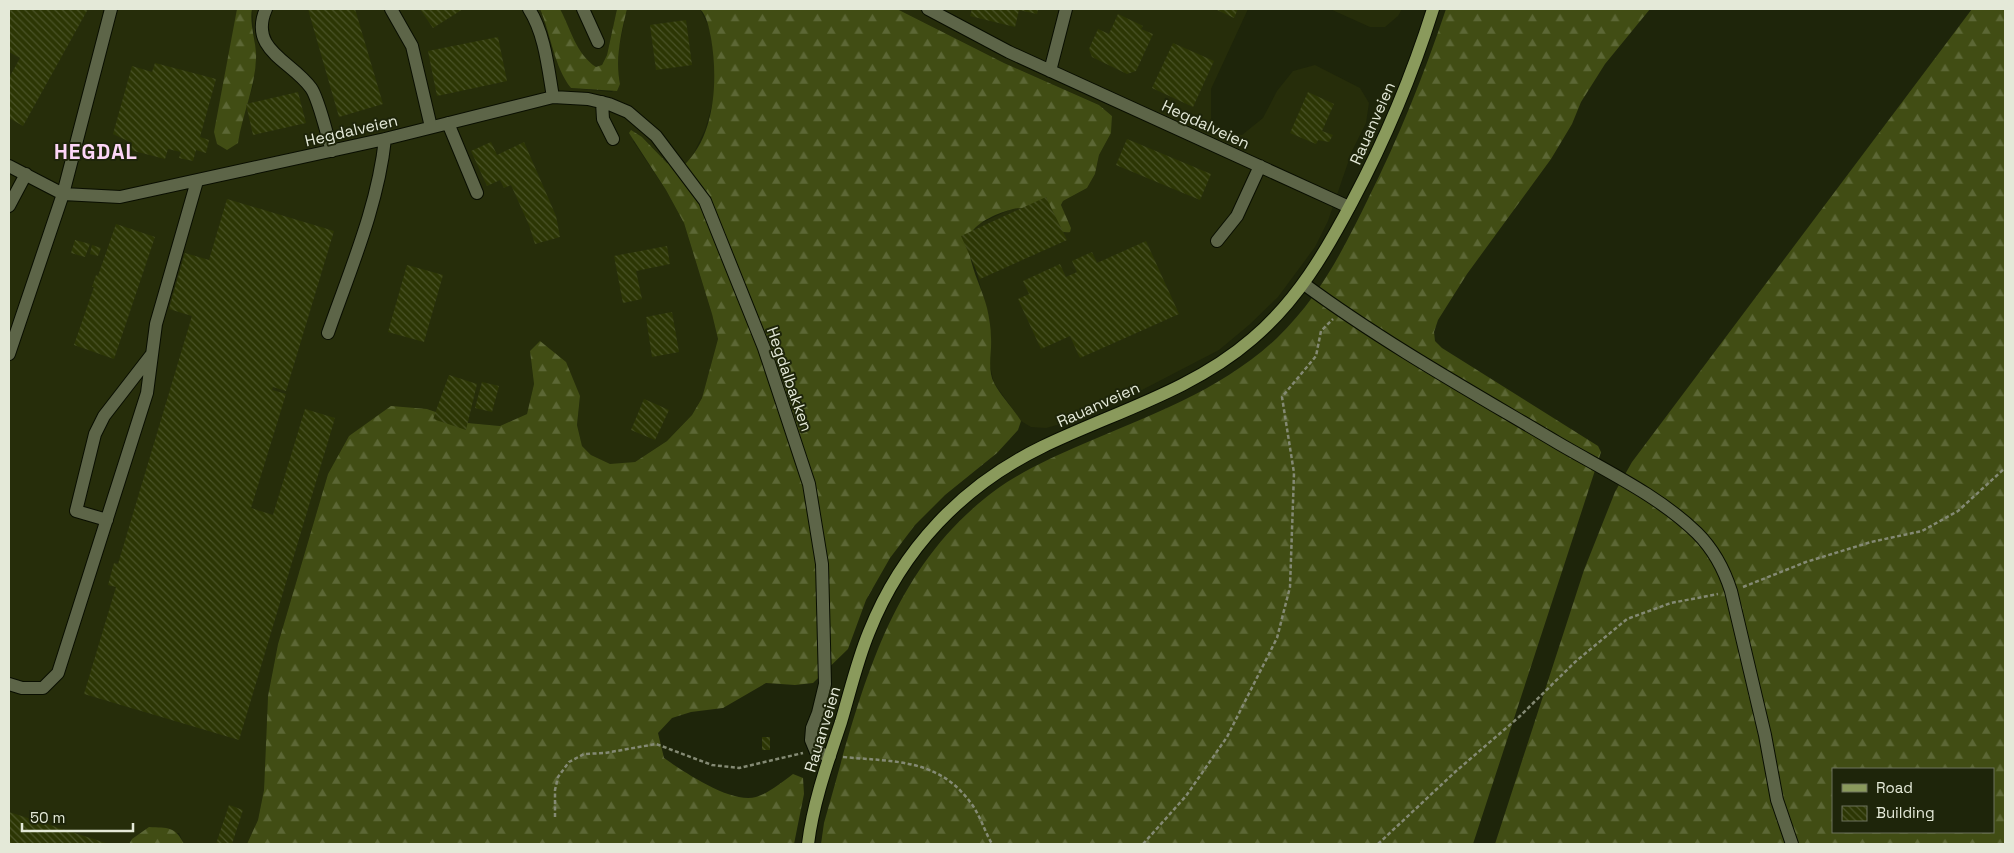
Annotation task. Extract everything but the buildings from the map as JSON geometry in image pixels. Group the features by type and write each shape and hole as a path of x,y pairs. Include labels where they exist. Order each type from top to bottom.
{"main road":[{"name":"Rauanveien","path":"808,844 818,796 868,634 881,604 903,566 938,522 977,486 1014,462 1189,382 1252,340 1282,311 1304,284 1328,247 1349,207 1398,108 1418,58 1433,9"}],"street":[{"path":"9,354 14,319 64,194 111,9"},
{"path":"266,9 262,30 263,42 312,89 332,151"},
{"path":"391,9 412,46 431,127"},
{"path":"529,9 536,19 546,57 553,97"},
{"path":"583,9 598,42"},
{"name":"Hegdalveien","path":"928,9 1009,52 1349,207"},
{"path":"1050,70 1066,9"},
{"name":"Hegdalveien","path":"64,194 120,197 385,139 553,97"},
{"name":"Hegdalbakken","path":"553,97 588,98 628,112 656,136 705,201 764,348 809,484 822,564 825,684 818,713 812,728 811,740 816,752"},
{"path":"602,102 603,119 613,139"},
{"path":"448,123 477,193"},
{"path":"328,333 373,202 382,166 385,139"},
{"path":"9,166 64,194"},
{"path":"1217,241 1237,216 1260,166"},
{"path":"9,206 26,174"},
{"path":"9,684 22,688 43,688 58,673 147,393 156,324 197,181"},
{"path":"1304,284 1340,310 1458,385 1669,510 1697,533 1725,570 1765,735 1777,800 1792,844"},
{"path":"107,520 76,511 95,434 104,416 152,354"},
{"path":"816,752 830,756"}],"path":[{"path":"1142,844 1186,796 1226,737 1276,638 1290,587 1294,473 1282,397 1316,356 1321,331 1340,310"},
{"path":"1378,844 1455,772 1519,717 1575,662 1627,619 1671,603 1731,591 1806,562 1871,542 1922,531 1958,512 2005,468"},
{"path":"555,817 555,790 558,777 569,762 584,754 604,753 656,744 712,765 739,768 800,753 816,752"},
{"path":"830,756 904,762 935,771 954,784 974,807 992,844"}],"shaded area":[{"path":"9,9 237,9 238,143 240,124 253,86 256,58 252,9 540,9 571,88 612,92 620,84 618,74 619,47 627,9 700,9 709,27 716,63 715,95 705,130 691,159 683,166 667,163 642,137 633,141 666,190 684,223 712,314 718,339 702,398 692,415 667,441 635,462 610,465 591,455 582,446 577,425 580,396 530,352 534,384 527,414 500,426 468,423 427,409 349,436 328,474 278,644 268,696 264,790 258,820 247,844 184,844 179,833 132,839 129,844 9,844"},
{"path":"560,9 617,9 607,55 602,65 596,68 588,62 577,46"},
{"path":"897,9 1248,9 1211,89 1211,122 1226,133 1242,135 1263,118 1277,91 1293,71 1315,65 1360,88 1369,103 1366,123 1352,151 1328,221 1315,247 1278,297 1249,325 1219,350 1140,391 1068,422 1046,428 1031,427 1021,421 994,383 990,366 991,337 986,307 969,244 972,232 979,224 1009,210 1022,207 1071,228 1061,206 1063,201 1087,188 1095,174 1099,155 1111,133 1112,116 1099,105 1004,63"},
{"path":"1330,9 1402,9 1398,16 1385,27 1370,27"}],"green space":[{"path":"237,9 252,9 251,21 256,59 238,143 227,150 217,144 214,132"},
{"path":"540,9 560,9 583,55 596,67 602,65 607,55 617,9 627,9 619,46 620,84 617,91 571,88 565,80 557,60"},
{"path":"700,9 897,9 1004,63 1099,105 1112,116 1111,133 1099,155 1095,174 1087,188 1063,201 1061,205 1071,228 1070,232 1056,229 1037,214 1022,208 1008,210 989,218 978,225 971,234 969,252 985,299 990,323 990,367 992,378 1021,421 1018,430 997,453 945,495 915,525 890,558 866,600 848,649 813,683 795,685 766,683 723,708 691,712 672,718 658,733 664,758 708,785 734,796 756,797 771,790 793,774 803,778 804,794 794,844 247,844 258,820 264,790 268,696 278,644 328,474 349,436 391,406 427,409 468,423 500,426 527,414 534,384 530,351 540,341 566,362 580,396 577,425 582,446 591,455 610,464 635,462 667,441 692,415 702,398 718,339 712,314 684,223 666,190 629,133 631,130 642,137 667,163 683,166 694,154 708,123 714,88 713,54 709,30 706,19"},
{"path":"1446,9 1650,9 1605,64 1581,102 1572,124 1551,159 1467,274 1438,320 1434,332 1435,341 1442,348 1598,446 1601,452 1473,844 821,844 824,823 865,684 882,640 903,598 928,558 959,522 1007,482 1050,459 1185,400 1233,372 1277,338 1318,290 1349,237 1410,106"},
{"path":"1972,9 2005,9 2005,844 1495,844 1584,570 1615,492 1632,462"},
{"path":"149,827 170,829 181,838 184,844 129,844 132,839"}],"district":[{"name":"HEGDAL","path":"96,152"}]}
